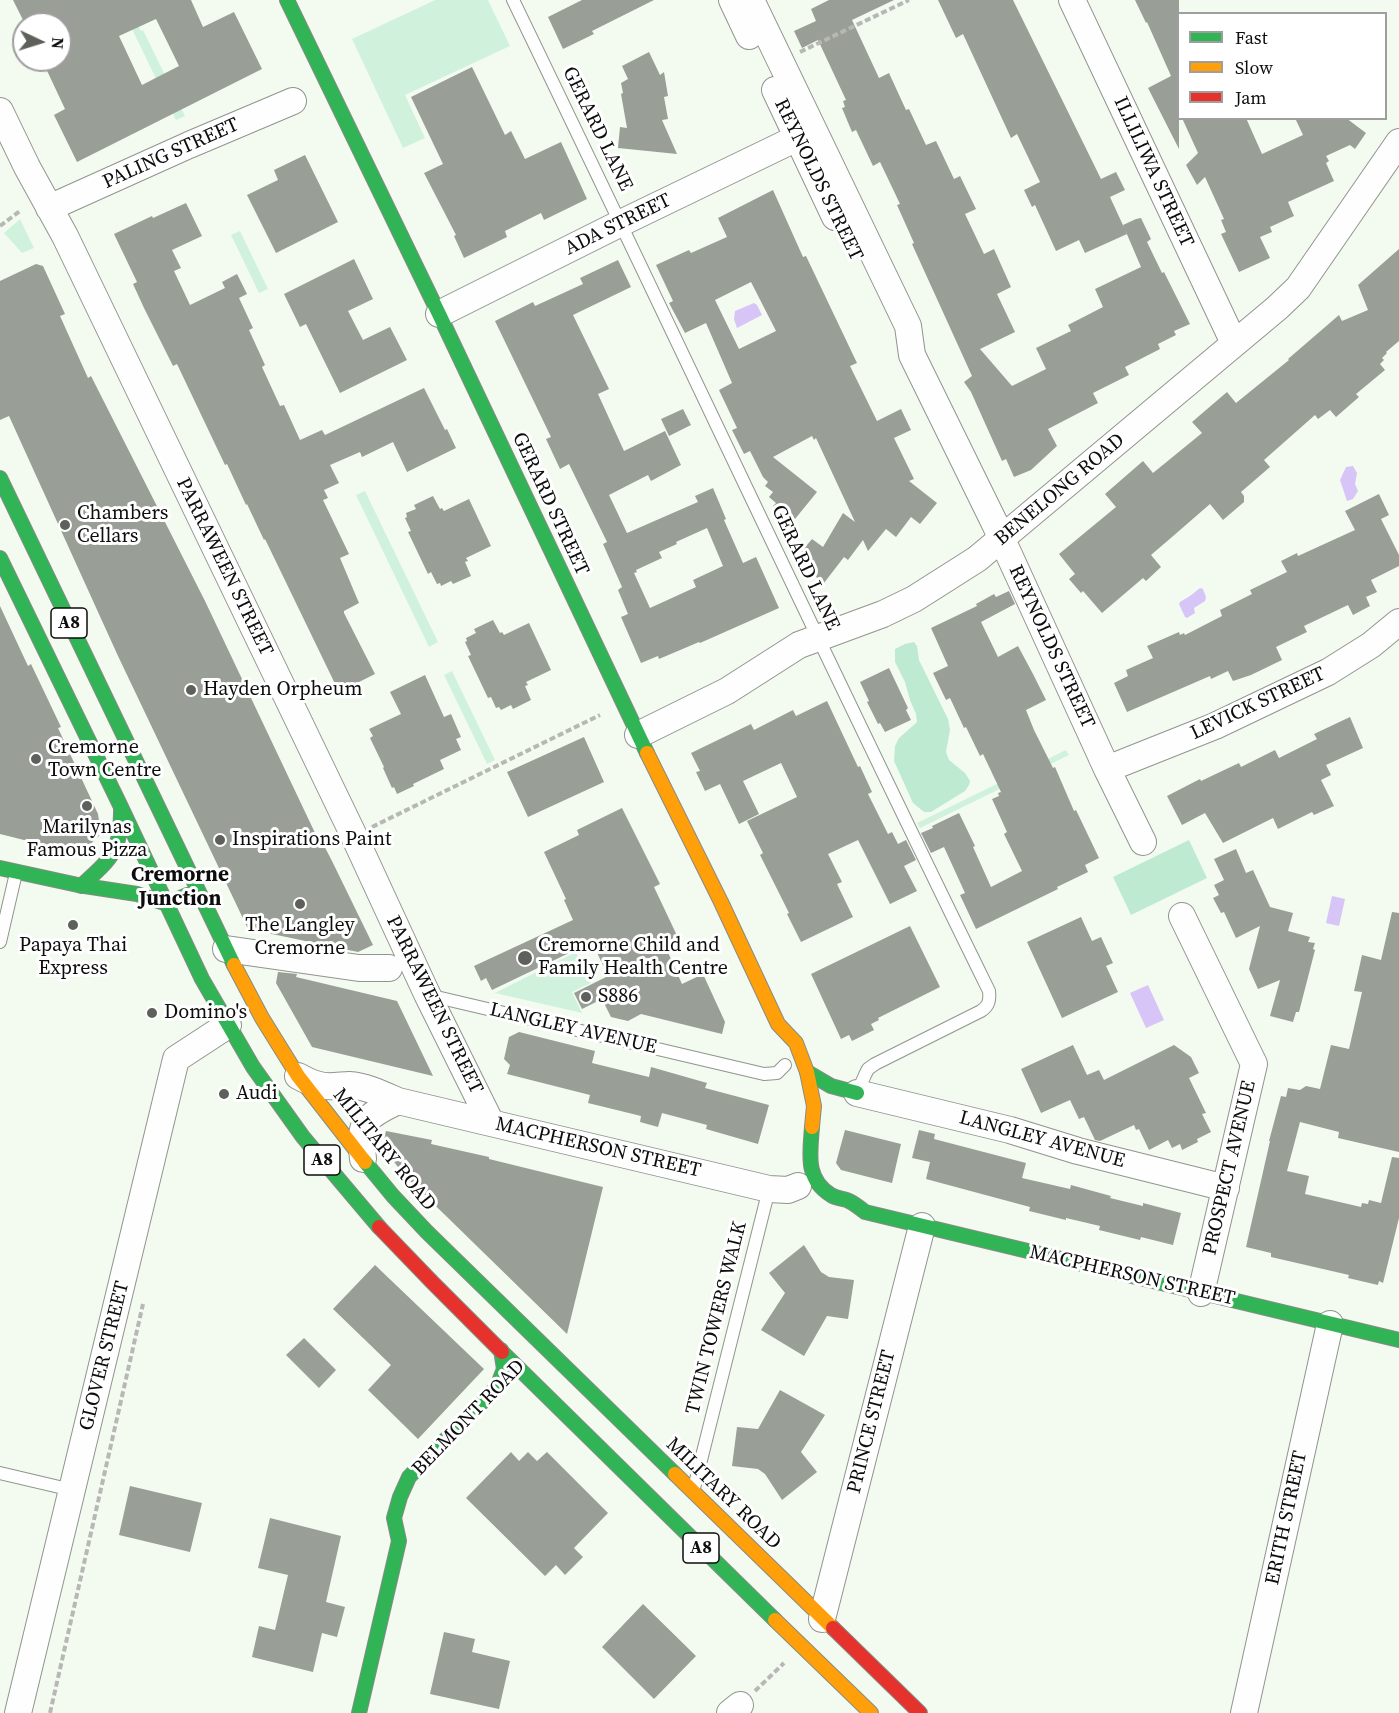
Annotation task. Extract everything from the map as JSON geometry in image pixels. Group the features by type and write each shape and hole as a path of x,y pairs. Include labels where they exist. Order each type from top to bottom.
{"main road":[{"name":"GERARD STREET","path":"287,0 778,1024 789,1081"},
{"name":"MILITARY ROAD","path":"0,478 226,948 262,1018 298,1076 363,1160 540,1372 705,1552 871,1713"},
{"name":"MILITARY ROAD","path":"0,558 122,807 201,980 253,1067 303,1137 369,1216 501,1350 540,1372 693,1492 920,1713"},
{"path":"81,886 105,864 113,853 121,832 122,807"},
{"path":"0,868 81,886 137,894 166,904 198,890"},
{"name":"GERARD STREET","path":"778,1024 796,1043 807,1072 814,1106 810,1152 813,1179 832,1196 848,1200 865,1212"},
{"path":"807,1072 830,1086 857,1093"},
{"path":"843,1216 865,1212"},
{"name":"MACPHERSON STREET","path":"865,1212 1399,1340"},
{"name":"BELMONT ROAD","path":"359,1713 399,1541 394,1518 400,1497 409,1477 497,1387 504,1369 501,1350"},
{"name":"BELMONT ROAD","path":"399,1541 413,1524"}],"street":[{"name":"REYNOLDS STREET","path":"732,0 894,337 912,355"},
{"name":"REYNOLDS STREET","path":"751,0 908,326 912,355 1143,842"},
{"name":"ILLILIWA STREET","path":"1072,0 1234,344"},
{"name":"PALING STREET","path":"49,208 293,101"},
{"name":"PARRAWEEN STREET","path":"0,111 65,236 354,836 427,994 491,1123"},
{"name":"ADA STREET","path":"439,314 797,138"},
{"name":"BENELONG ROAD","path":"639,735 727,690 799,645 883,614 914,599 978,559 1299,288 1399,142"},
{"name":"LEVICK STREET","path":"1107,769 1215,726 1328,672 1371,645 1399,622"},
{"name":"PROSPECT AVENUE","path":"1182,916 1254,1064 1201,1293"},
{"path":"226,948 359,968 389,968"},
{"name":"GLOVER STREET","path":"18,1713 176,1059 228,1025"},
{"name":"MACPHERSON STREET","path":"298,1076 312,1084 363,1087 398,1101 769,1189 788,1190 799,1185"},
{"name":"LANGLEY AVENUE","path":"857,1093 1010,1130 1078,1151 1226,1188"},
{"path":"363,1160 361,1138 364,1123 372,1115 398,1101"},
{"name":"PRINCE STREET","path":"822,1619 922,1226"},
{"name":"ERITH STREET","path":"1244,1713 1330,1324"}],"lane":[{"name":"GERARD LANE","path":"513,0 817,638 989,991 990,997 986,1008 868,1069 857,1093"},
{"path":"0,942 17,872"},
{"name":"LANGLEY AVENUE","path":"427,994 764,1074 777,1073 782,1054"},
{"name":"TWIN TOWERS WALK","path":"693,1492 769,1189"},
{"path":"0,1473 72,1490"}],"path":[{"path":"800,52 909,0"},
{"path":"0,226 20,211"},
{"path":"354,836 600,715"},
{"name":"GLOVER STREET","path":"50,1713 143,1302"},
{"path":"735,1709 785,1662"}],"green space":[{"path":"118,0 125,0 141,31 143,30 185,116 176,120"},
{"path":"435,0 488,0 510,46 405,95 425,138 403,148 352,39"},
{"path":"20,219 34,248 22,253 4,233"},
{"path":"240,231 268,289 259,293 231,235"},
{"path":"365,491 438,642 429,647 356,495"},
{"path":"914,642 917,646 919,660 948,719 950,730 946,752 949,760 965,773 970,781 965,791 931,812 924,812 913,803 894,761 895,746 899,738 917,722 905,682 895,662 895,649"},
{"path":"452,671 495,760 487,764 444,675"},
{"path":"1066,750 1069,755 920,828 917,823"},
{"path":"1189,840 1207,878 1131,915 1113,877"},
{"path":"576,952 591,983 572,992 582,1013 495,993"}],"shaded area":[{"path":"754,303 762,315 737,328 734,319 735,311"},
{"path":"1353,466 1357,473 1355,484 1358,491 1353,499 1347,501 1340,480 1346,467"},
{"path":"1200,588 1203,589 1205,601 1194,608 1195,613 1187,618 1179,604"},
{"path":"1332,896 1345,899 1339,926 1326,923"},
{"path":"1148,985 1164,1020 1146,1028 1130,993"}],"building":[{"path":"13,0 191,0 203,27 234,12 262,69 77,162 54,115 65,109 48,72 72,72 72,12 19,12","holes":["156,19 179,66 142,85 119,36"]},
{"path":"582,0 654,0 592,31 594,34 563,49 548,17"},
{"path":"829,0 894,0 852,20 879,78 889,73 926,145 936,141 954,179 960,176 976,209 965,214 984,254 994,249 1011,287 997,294 1015,332 980,349 1012,386 1046,369 1036,348 1071,331 1068,325 1103,307 1095,289 1141,267 1123,225 1136,219 1141,218 1151,239 1147,242 1190,324 1174,331 1176,335 1158,344 1160,349 1125,367 1129,375 1093,393 1098,403 1048,429 1057,446 1031,470 1014,477 1006,459 1002,461 971,392 964,382 972,376 912,244 914,243 897,205 900,204 880,162 873,166 856,130 852,132 842,108 845,107 843,101 846,100 818,40 802,48 794,31 816,21 811,9"},
{"path":"938,0 1013,0 1101,179 1116,172 1125,190 1110,197 1127,234 1085,253 1079,240 1056,251 1035,205 1032,207 1024,190 1040,182 1017,134 1011,138 963,34 956,38"},
{"path":"1135,0 1179,0 1177,120 1179,120 1179,149 1148,88 1171,76"},
{"path":"649,52 660,75 664,72 668,96 664,97 668,119 662,120 677,154 618,148 620,127 627,128 621,83 628,79 622,66"},
{"path":"472,67 505,135 511,131 525,159 561,142 587,199 544,220 541,213 505,231 507,237 464,258 454,236 456,235 424,173 443,164 411,97"},
{"path":"1183,120 1247,120 1262,154 1303,135 1296,120 1349,120 1366,133 1355,149 1350,145 1326,156 1329,161 1326,163 1334,181 1288,202 1294,216 1270,227 1272,232 1260,237 1270,258 1239,272 1221,234 1226,232 1221,220 1224,219 1205,177 1197,185 1186,165 1198,153"},
{"path":"305,155 338,222 276,253 247,195 278,180 274,170"},
{"path":"773,190 803,257 806,256 857,363 850,366 877,421 901,409 911,430 894,438 914,479 909,481 937,503 920,524 911,517 896,537 886,529 868,551 863,540 848,560 844,557 824,583 811,573 814,568 798,556 812,539 823,547 843,513 855,522 816,438 814,440 812,436 773,457 817,492 795,519 789,514 787,517 773,506 776,503 769,497 773,492 765,486 768,482 763,477 750,451 744,454 732,430 737,428 719,390 732,383 706,323 685,333 669,303 673,301 656,265 689,250 691,253 727,237 718,218","holes":["751,282 776,331 739,349 715,300"]},
{"path":"186,203 202,236 172,250 181,268 174,271 190,305 225,288 222,282 237,274 247,294 239,298 253,328 249,330 265,365 262,367 280,406 284,405 300,440 322,430 325,435 424,388 456,448 407,472 393,442 362,457 360,452 330,465 339,483 324,490 328,498 323,500 349,554 340,558 359,603 344,613 375,674 339,692 177,364 173,366 144,308 133,284 137,282 114,234"},
{"path":"1399,249 1399,341 1382,358 1384,360 1380,364 1385,370 1356,394 1359,397 1336,417 1330,410 1318,419 1315,415 1264,460 1270,467 1241,492 1244,502 1223,520 1210,504 1151,555 1161,567 1146,581 1143,578 1102,613 1069,579 1075,574 1059,554 1116,507 1105,494 1143,461 1153,473 1202,433 1192,422 1227,392 1236,403 1339,315 1342,321 1368,310 1358,285"},
{"path":"354,259 373,299 348,311 363,340 390,327 407,360 340,393 306,324 300,327 284,294"},
{"path":"618,260 631,287 573,315 609,389 598,394 624,451 665,431 681,465 651,481 648,475 609,495 627,533 698,502 695,496 713,488 743,563 756,557 779,608 700,643 659,659 658,656 641,663 621,617 628,614 618,590 622,587 603,544 607,542 569,464 560,469 546,439 551,437 495,321 533,302 535,306 583,284 580,278","holes":["707,528 723,566 693,580 696,587 650,608 634,573 662,558 659,552"]},
{"path":"36,264 43,266 65,314 60,316 88,378 91,376 205,601 316,835 318,834 332,861 373,945 358,952 248,929 118,656 9,416 0,420 0,281"},
{"path":"683,409 691,425 669,436 661,419"},
{"path":"1379,494 1389,515 1381,519 1399,555 1399,566 1371,580 1377,592 1366,597 1370,606 1353,615 1348,605 1304,626 1307,632 1276,647 1282,660 1251,675 1233,681 1228,671 1211,679 1210,676 1127,712 1114,683 1128,676 1126,670 1153,658 1147,646 1179,632 1180,635 1184,633 1185,635 1222,616 1220,610 1252,594 1250,590 1287,572 1281,561 1297,553 1298,556 1355,530 1345,511"},
{"path":"433,496 440,509 444,511 469,499 491,546 466,558 468,561 465,562 471,576 453,584 451,581 441,586 440,583 437,584 431,572 428,574 408,532 411,531 405,518 406,513 416,509 414,505"},
{"path":"1009,591 1015,604 981,622 998,657 1018,646 1046,700 1026,710 1099,858 1085,865 1088,872 976,929 960,895 965,893 944,847 931,853 921,833 959,813 991,887 1022,871 1004,834 1007,832 992,799 999,796 998,793 1001,792 983,754 980,756 950,698 946,700 933,673 948,666 931,628 977,606 976,604 994,594 996,597"},
{"name":"Cremorne Town Centre","path":"0,606 28,666 31,664 61,727 58,728 98,814 101,834 80,854 0,834"},
{"path":"493,620 500,633 504,635 529,623 551,670 526,682 528,685 525,686 531,700 513,709 511,705 501,710 499,707 496,708 491,697 488,698 468,656 471,655 465,642 466,638 476,633 474,629"},
{"path":"889,668 908,708 906,710 911,720 885,732 880,723 878,724 867,702 869,701 860,682"},
{"path":"425,675 444,717 451,714 461,737 456,739 461,750 440,760 444,769 397,794 394,787 392,788 370,738 373,736 369,729 401,714 390,692"},
{"path":"827,701 872,792 868,794 888,834 892,832 898,844 906,840 916,860 904,866 917,891 890,904 858,840 828,854 842,882 837,884 853,917 801,942 760,855 763,853 747,821 797,797 781,763 743,781 759,814 739,824 720,784 705,791 696,772 700,771 691,753 751,724 754,730 793,710 796,716"},
{"path":"1350,717 1363,748 1326,765 1331,775 1321,780 1334,806 1314,815 1312,812 1278,829 1273,818 1223,843 1205,813 1182,825 1167,796 1200,779 1201,781 1239,763 1241,767 1275,750 1279,758 1317,739 1314,734"},
{"path":"584,737 604,782 528,817 507,772"},
{"path":"622,808 660,884 654,887 681,944 667,950 682,984 703,974 725,1022 722,1034 641,1014 628,1021 611,1017 602,999 582,1009 574,993 608,976 592,942 492,990 486,978 481,981 474,966 573,920 544,852 579,835 577,830"},
{"path":"1236,849 1246,873 1253,870 1270,907 1293,913 1288,931 1310,937 1308,942 1315,943 1299,1012 1296,1012 1293,1022 1270,1016 1280,980 1258,989 1249,969 1260,926 1236,938 1224,912 1221,913 1213,898 1219,895 1214,885 1224,880 1214,859"},
{"path":"1392,912 1399,913 1399,1152 1338,1138 1339,1132 1300,1122 1287,1171 1309,1176 1305,1194 1361,1207 1362,1203 1368,1204 1369,1200 1381,1203 1392,1157 1399,1158 1399,1218 1383,1283 1379,1281 1378,1285 1348,1278 1349,1275 1271,1257 1271,1253 1246,1247 1281,1096 1286,1097 1288,1088 1300,1090 1306,1086 1320,1089 1331,1045 1349,1049 1362,992 1354,991 1362,955 1381,960"},
{"path":"1081,917 1092,941 1101,937 1113,963 1106,966 1118,992 1062,1018 1027,942"},
{"path":"910,926 940,987 878,1018 879,1020 871,1024 874,1030 852,1041 849,1035 841,1039 811,974"},
{"path":"278,972 297,974 296,977 397,1001 433,1076 312,1047 276,983"},
{"path":"519,1032 595,1051 592,1063 649,1077 651,1067 707,1083 705,1088 769,1105 758,1144 706,1129 707,1125 662,1113 658,1127 640,1122 641,1116 588,1103 590,1095 507,1074 510,1065 504,1059 509,1037"},
{"path":"1073,1045 1087,1075 1099,1070 1104,1080 1174,1045 1191,1057 1199,1073 1189,1078 1206,1113 1202,1114 1211,1132 1182,1150 1180,1144 1172,1148 1168,1140 1149,1150 1139,1129 1136,1130 1134,1125 1100,1141 1095,1140 1084,1117 1079,1119 1070,1100 1041,1113 1021,1069"},
{"path":"845,1130 901,1144 892,1183 841,1170 836,1163"},
{"path":"919,1130 935,1134 934,1139 1026,1163 1022,1178 1070,1189 1071,1185 1111,1196 1110,1198 1143,1206 1143,1203 1181,1213 1173,1245 1099,1230 1100,1226 1029,1211 1030,1207 926,1179 930,1162 912,1158"},
{"path":"386,1131 432,1140 431,1144 603,1187 567,1334 403,1174 382,1145"},
{"path":"804,1245 821,1272 829,1277 854,1280 848,1319 827,1316 804,1356 761,1330 785,1293 769,1273"},
{"path":"375,1265 484,1369 418,1439 368,1390 391,1365 333,1309"},
{"path":"304,1338 336,1370 319,1388 286,1355"},
{"path":"780,1390 825,1415 801,1452 817,1472 782,1500 765,1474 758,1469 732,1466 737,1427 758,1429"},
{"path":"511,1452 519,1461 528,1452 537,1461 547,1452 608,1513 574,1548 583,1557 565,1575 556,1565 545,1576 466,1498"},
{"path":"130,1486 202,1503 190,1552 119,1535"},
{"path":"270,1518 341,1536 326,1602 345,1607 337,1637 322,1633 313,1672 252,1657 259,1626 275,1630 288,1575 258,1568"},
{"path":"643,1604 696,1656 654,1699 602,1647"},
{"path":"444,1632 475,1639 472,1652 510,1661 499,1709 430,1694"}],"traffic: fast":[{"path":"287,0 647,753"},
{"path":"0,478 234,965"},
{"path":"0,558 202,979 253,1067 303,1137 379,1227"},
{"path":"81,886 108,860 113,852 120,834 121,807"},
{"path":"0,868 78,885 137,894 167,904 187,895"},
{"path":"807,1072 831,1086 857,1093"},
{"path":"812,1127 810,1156 813,1174 817,1181 831,1195 845,1199 865,1212 1399,1340"},
{"path":"365,1162 427,1232 675,1474"},
{"path":"359,1713 399,1541 394,1518 400,1497 409,1477 497,1387 504,1369 501,1350"},
{"path":"502,1352 775,1620"}],"traffic: slow":[{"path":"647,753 778,1024 796,1043 807,1072 814,1106 812,1127"},
{"path":"234,965 262,1018 298,1076 365,1162"},
{"path":"675,1474 833,1628"},
{"path":"775,1620 871,1713"}],"traffic: jam":[{"path":"379,1227 502,1352"},
{"path":"833,1628 920,1713"}],"place":[{"name":"Chambers Cellars","path":"65,525"},
{"name":"Hayden Orpheum","path":"191,690"},
{"name":"Cremorne Town Centre","path":"36,759"},
{"name":"Marilynas Famous Pizza","path":"87,806"},
{"name":"Inspirations Paint","path":"220,840"},
{"name":"The Langley Cremorne","path":"300,904"},
{"name":"Papaya Thai Express","path":"73,925"},
{"name":"Cremorne Child and Family Health Centre","path":"525,958"},
{"name":"S886","path":"586,997"},
{"name":"Domino's","path":"152,1013"},
{"name":"Audi","path":"224,1094"}],"district":[{"name":"Cremorne Junction","path":"180,888"}]}
